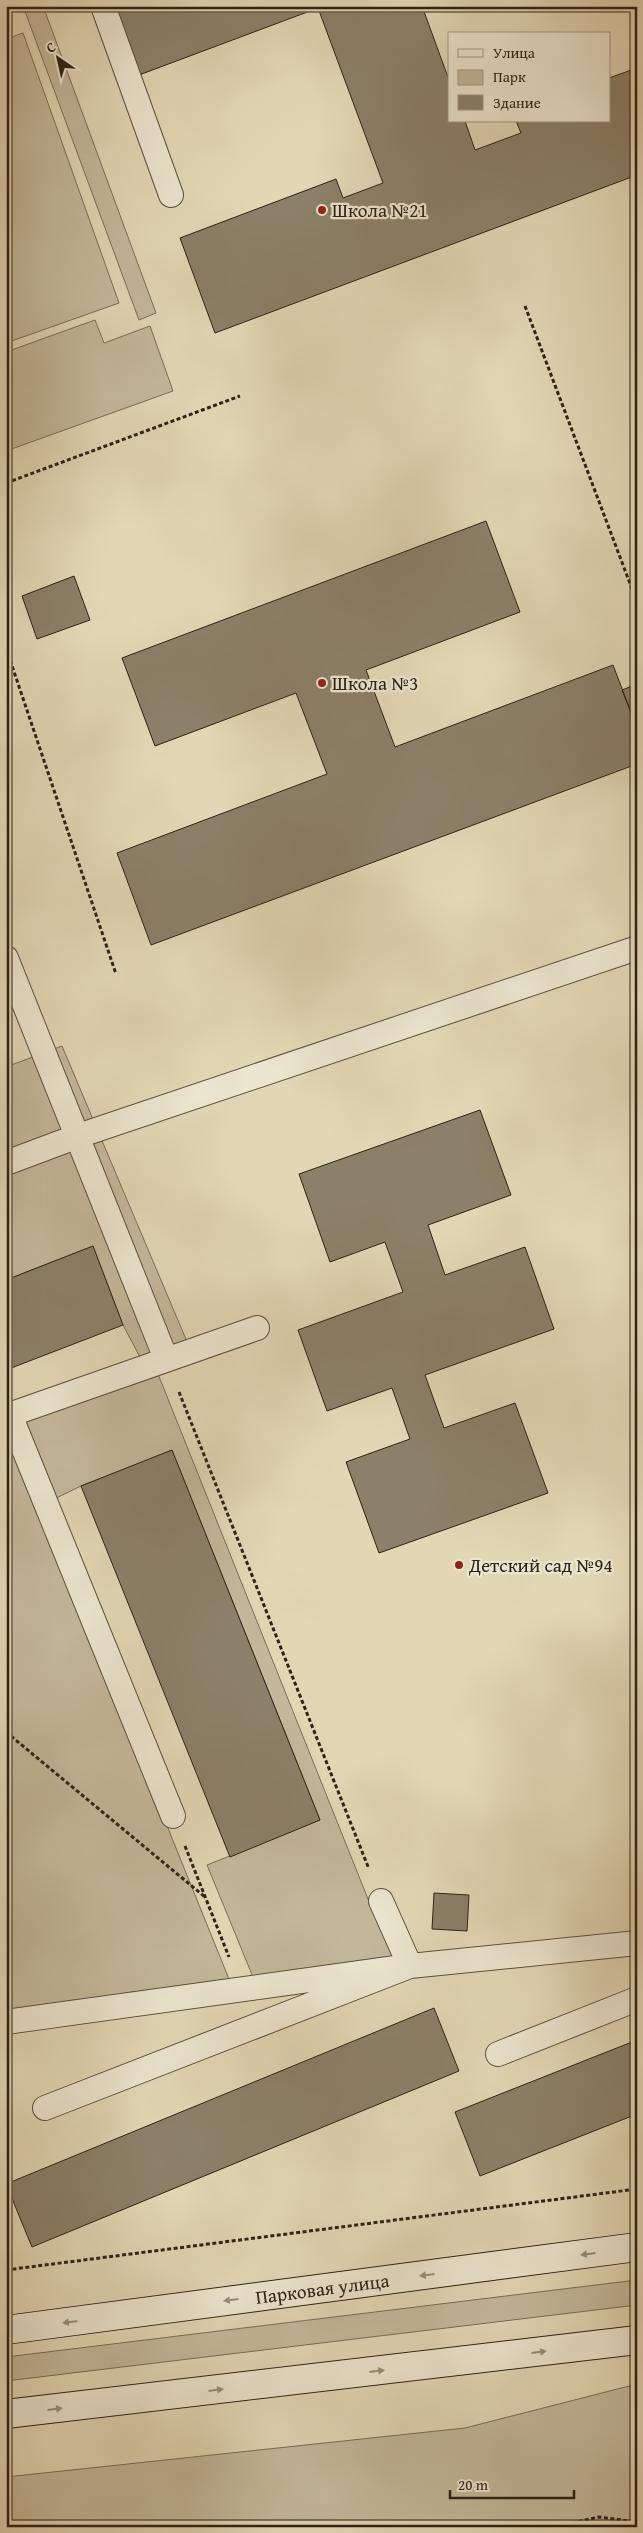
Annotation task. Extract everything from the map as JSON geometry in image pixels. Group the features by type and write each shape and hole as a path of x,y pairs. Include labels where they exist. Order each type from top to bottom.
{"main road":[{"name":"Парковая улица","path":"6,2330 637,2247"},
{"path":"6,2414 637,2340"}],"lane":[{"path":"102,6 171,195"},
{"path":"6,1163 78,1136 637,948"},
{"path":"6,958 166,1359"},
{"path":"172,1816 8,1416 257,1328"},
{"path":"381,1901 410,1966"},
{"path":"6,2022 410,1966 637,1943"},
{"path":"45,2108 410,1966"},
{"path":"498,2054 637,1999"}],"path":[{"path":"525,306 637,602"},
{"path":"6,483 240,396"},
{"path":"6,648 116,974"},
{"path":"166,1359 381,1901"},
{"path":"6,1732 205,1897"},
{"path":"172,1816 242,1989"},
{"path":"6,2270 637,2189"},
{"path":"553,2527 599,2517 637,2522"}],"green space":[{"path":"23,6 43,6 156,313 139,320"},
{"path":"23,33 119,303 6,343 6,39"},
{"path":"95,320 104,343 150,326 173,391 6,451 6,352"},
{"path":"62,1046 188,1344 141,1359 123,1325 93,1246 6,1280 6,1067"},
{"path":"156,1369 370,1904 400,1959 255,1982 207,1865 320,1820 172,1450 81,1486 38,1507 231,1984 6,2013 6,1424"},
{"path":"637,2280 637,2305 6,2381 6,2357"},
{"path":"637,2384 637,2527 6,2527 6,2477 465,2428"}],"building":[{"path":"113,6 422,6 448,77 448,122 465,122 475,150 521,133 516,122 610,122 610,78 637,68 637,175 215,333 180,238 336,179 343,198 383,183 318,8 139,75"},
{"path":"486,521 520,612 366,670 395,747 613,665 637,728 637,764 151,945 117,853 327,774 296,693 155,746 122,658"},
{"path":"74,576 90,620 37,639 22,596"},
{"path":"637,684 637,728 622,690"},
{"path":"6,1049 12,1064 6,1067"},
{"path":"480,1110 511,1195 428,1225 445,1275 525,1247 554,1329 425,1375 444,1428 515,1403 548,1493 379,1553 346,1462 410,1439 392,1388 327,1411 298,1330 403,1292 385,1242 330,1262 299,1174"},
{"path":"93,1246 123,1325 6,1370 6,1280"},
{"path":"172,1450 320,1820 230,1857 81,1486"},
{"path":"434,1893 469,1895 467,1931 432,1929"},
{"path":"434,2008 459,2071 32,2247 6,2184"},
{"path":"637,2040 637,2114 480,2176 455,2112"}],"place":[{"name":"Школа №21","path":"322,210"},
{"name":"Школа №3","path":"322,683"},
{"name":"Детский сад №94","path":"459,1565"}]}
